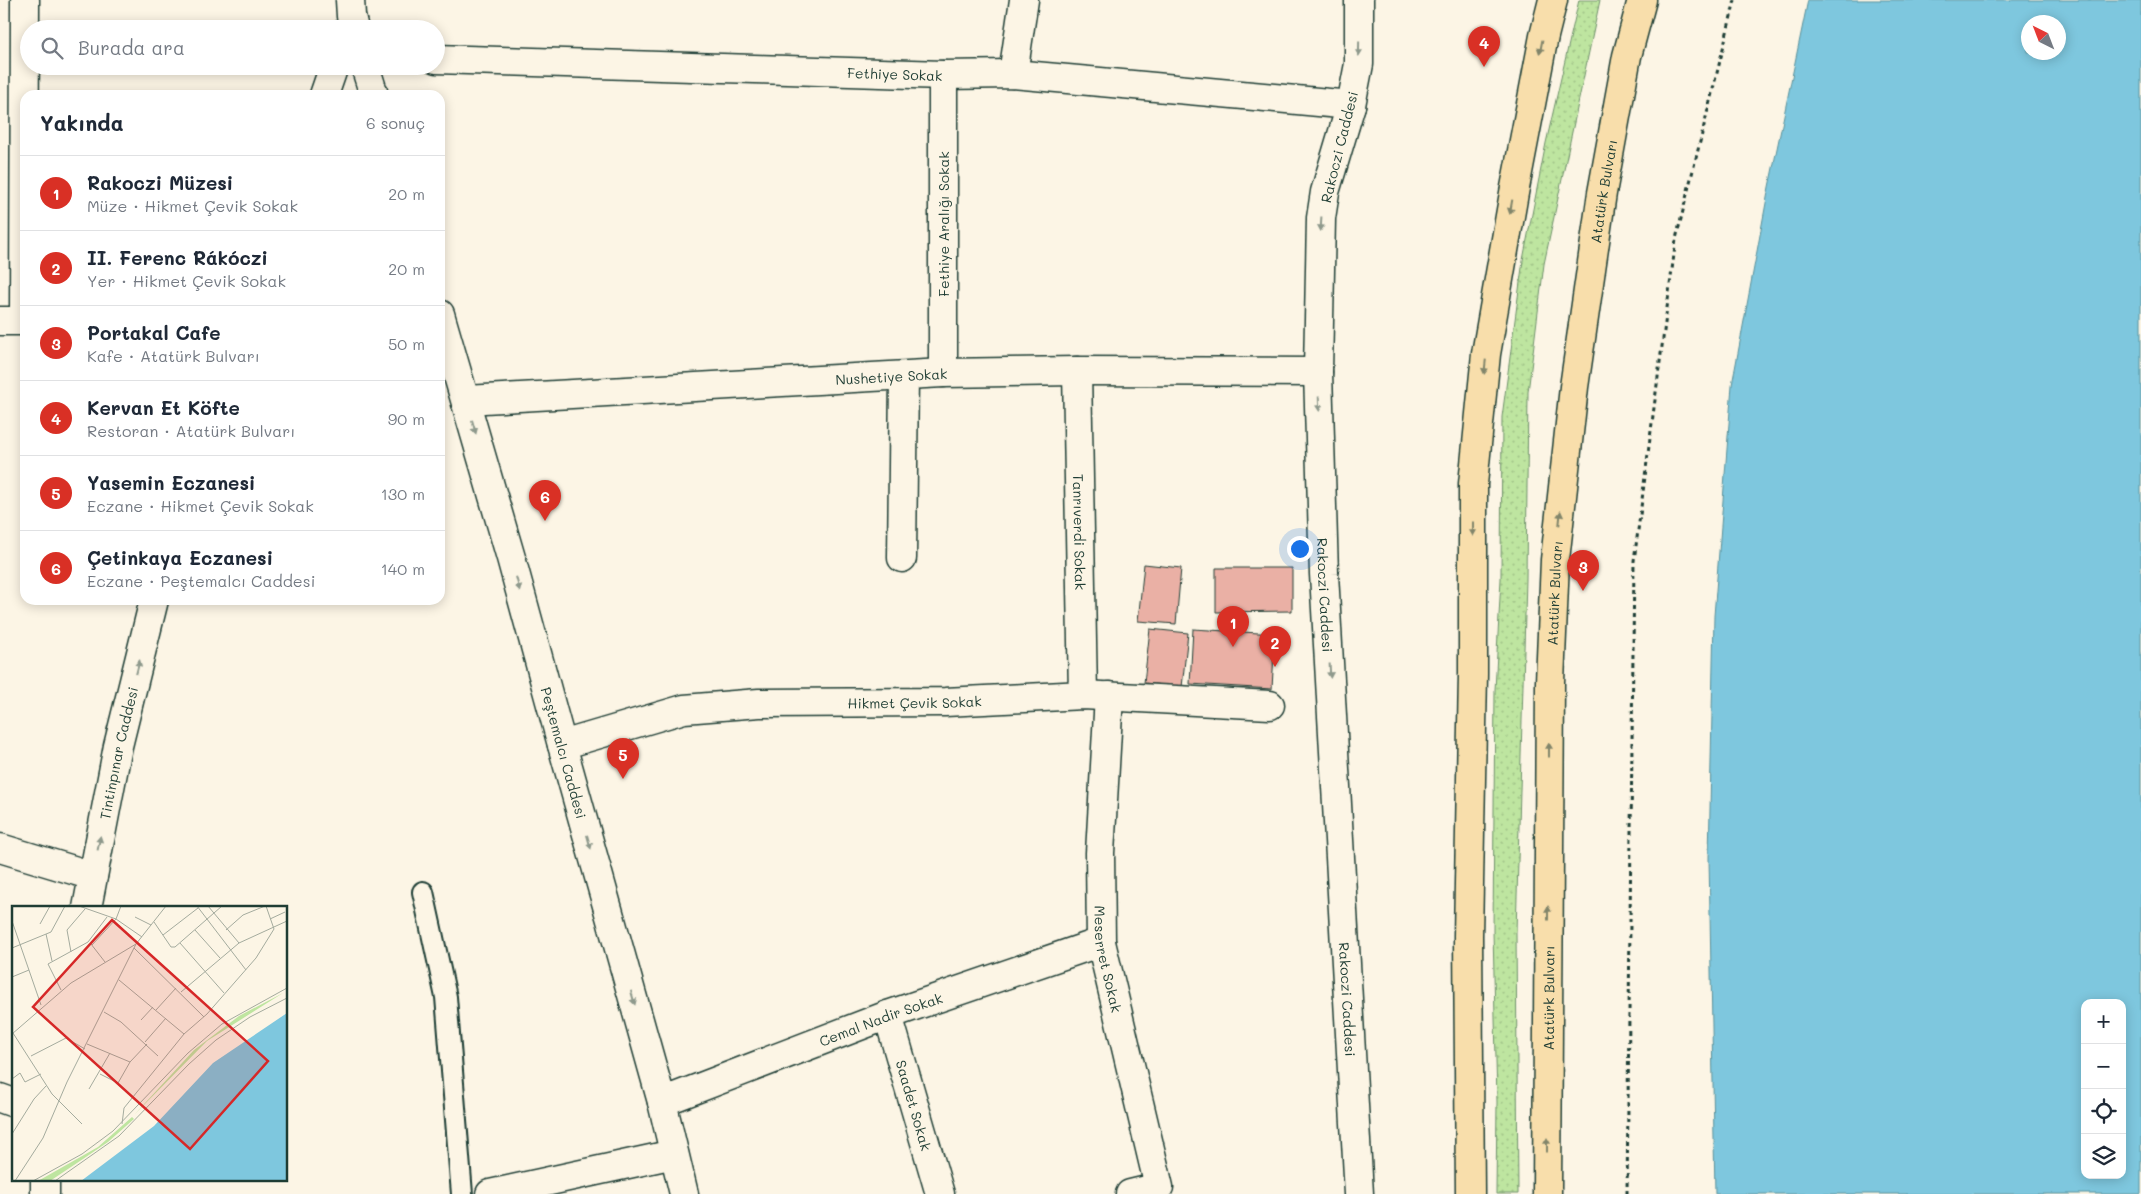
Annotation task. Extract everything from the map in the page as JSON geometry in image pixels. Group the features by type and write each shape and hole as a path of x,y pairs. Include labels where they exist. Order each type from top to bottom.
{"main road":[{"path":"1470,1194 1468,936 1473,674 1473,484 1486,354 1514,193 1544,36 1553,0"},
{"name":"Atatürk Bulvarı","path":"1547,1194 1550,682 1555,560 1574,387 1600,203 1627,56 1642,0"}],"street":[{"path":"24,20 25,0"},
{"path":"1013,74 1024,0"},
{"name":"Rakoczi Caddesi","path":"1358,0 1359,64 1351,105 1325,192 1321,218 1318,372 1324,574 1359,1194"},
{"name":"Fethiye Sokak","path":"445,59 943,75 1013,74 1351,105"},
{"path":"22,90 23,75"},
{"path":"326,90 331,75"},
{"path":"368,75 372,90"},
{"name":"Fethiye Aralığı Sokak","path":"943,75 943,373"},
{"path":"16,321 20,178"},
{"name":"Peştemalcı Caddesi","path":"445,331 662,1102 684,1194"},
{"name":"Nushetiye Sokak","path":"466,400 943,373 1077,371 1318,372"},
{"name":"Tanrıverdi Sokak","path":"1077,371 1082,695"},
{"path":"902,558 904,376"},
{"name":"Tintinpınar Caddesi","path":"87,906 118,746 153,605"},
{"name":"Hikmet Çevik Sokak","path":"562,745 684,709 759,703 945,702 1082,695 1270,705"},
{"name":"Meserret Sokak","path":"1109,696 1100,852 1101,942 1159,1187 1130,1194"},
{"path":"0,848 93,876"},
{"name":"Cemal Nadir Sokak","path":"662,1102 888,1015 1101,942"},
{"name":"Saadet Sokak","path":"888,1015 940,1194"},
{"path":"0,1098 12,1103"},
{"path":"490,1194 674,1154"}],"lane":[{"path":"423,892 446,996 462,1194"}],"path":[{"path":"1627,1194 1634,561 1676,239 1735,0"}],"green space":[{"path":"1579,0 1600,0 1544,264 1528,392 1526,579 1516,932 1518,1194 1496,1194 1497,1102 1493,931 1495,690 1501,579 1502,417 1523,260 1546,143"}],"water":[{"path":"1808,0 2141,0 2141,1194 1715,1194 1709,858 1714,616 1732,385 1769,187"}],"building":[{"path":"1144,564 1181,568 1176,624 1138,621"},
{"path":"1216,568 1292,568 1292,611 1216,612"},
{"path":"1150,629 1188,633 1182,687 1144,683"},
{"path":"1193,629 1275,634 1272,689 1190,684"}],"place":[{"name":"Kervan Et Köfte","path":"1484,67"},
{"name":"Çetinkaya Eczanesi","path":"545,521"},
{"name":"Portakal Cafe","path":"1583,591"},
{"name":"Rakoczi Müzesi","path":"1233,647"},
{"name":"II. Ferenc Rákóczi","path":"1275,667"},
{"name":"Yasemin Eczanesi","path":"623,779"}]}
